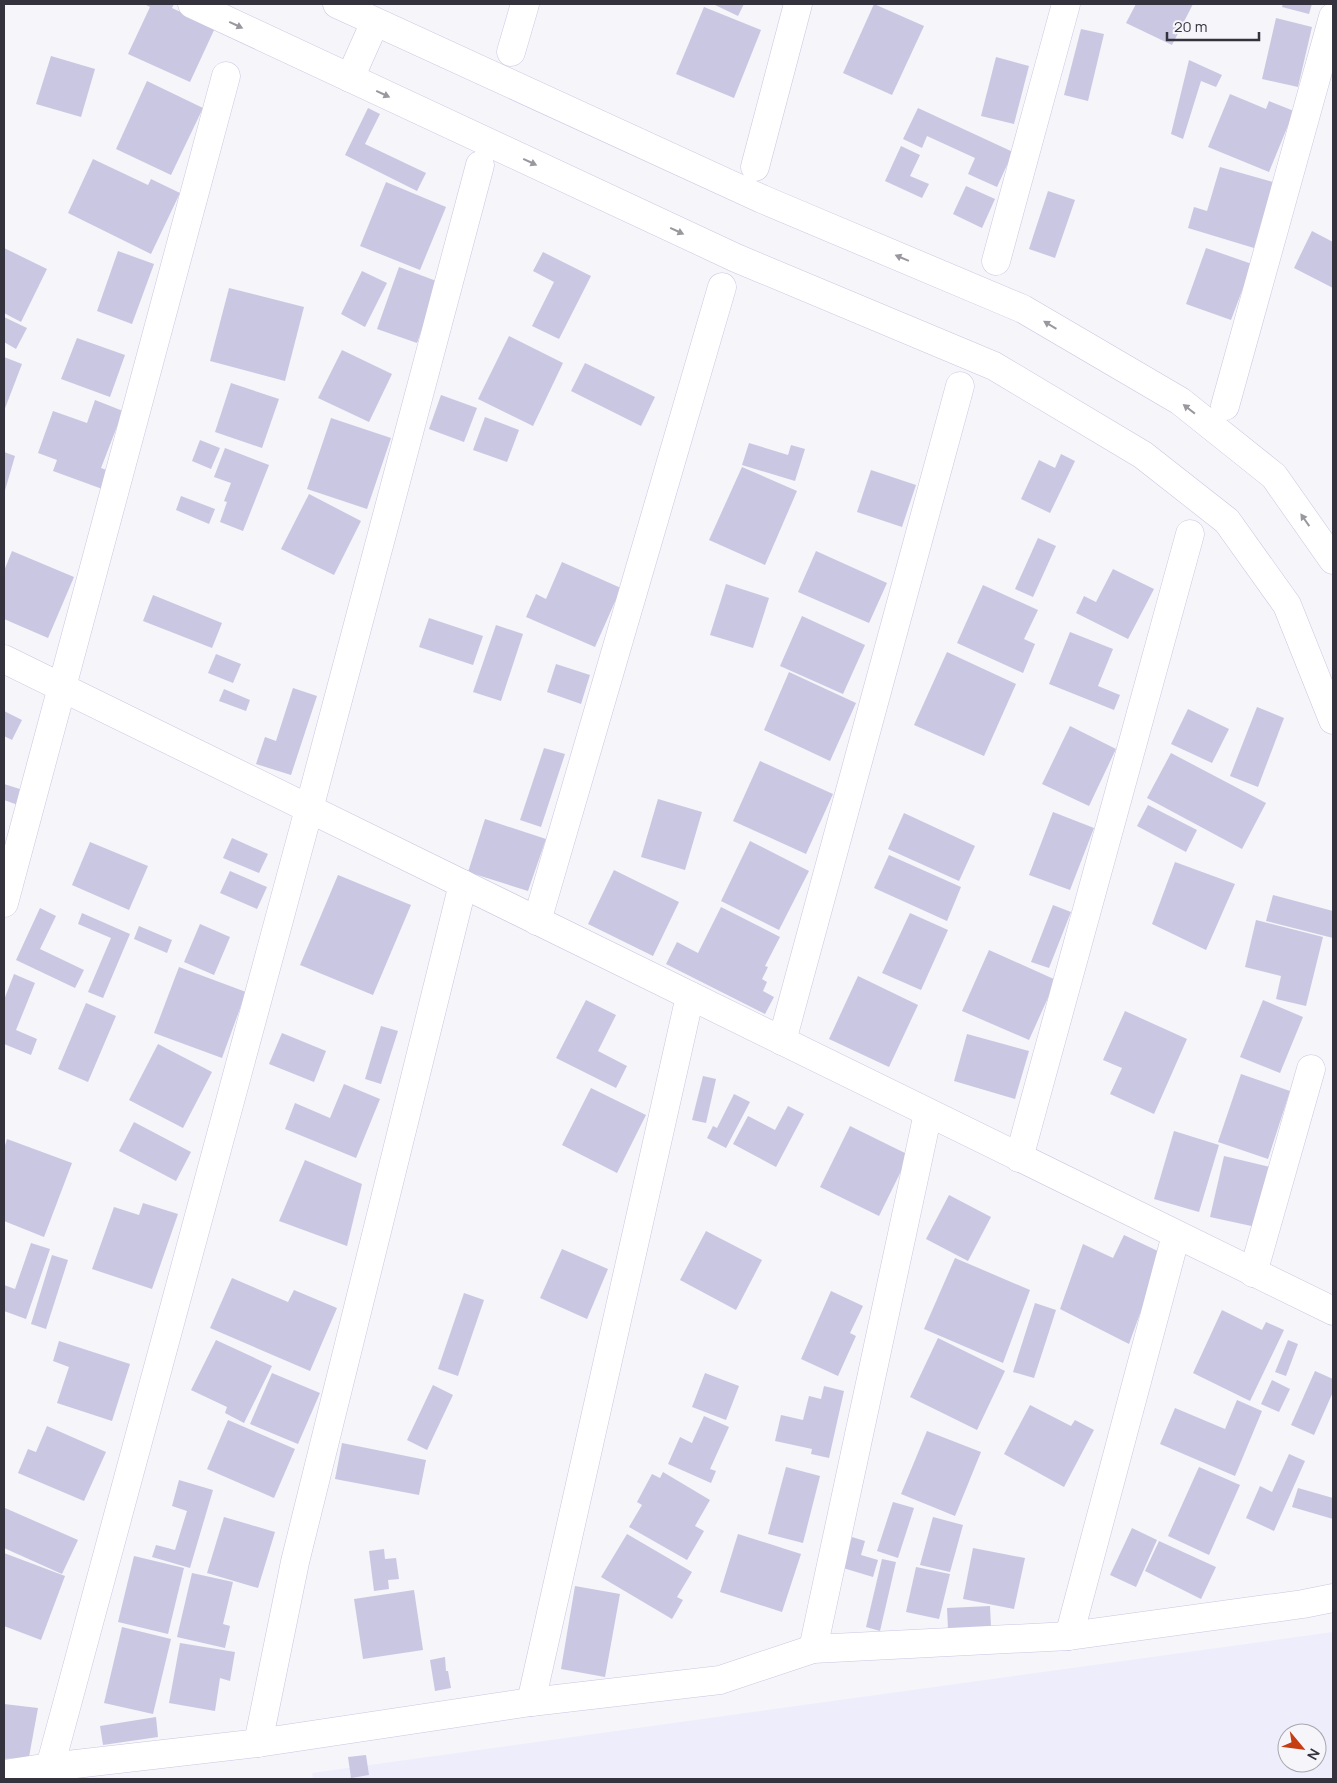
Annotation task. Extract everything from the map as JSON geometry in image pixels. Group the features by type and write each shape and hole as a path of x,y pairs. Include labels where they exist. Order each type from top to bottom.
{"street":[{"path":"192,4 736,258 994,366 1143,455 1227,521 1286,606 1333,720"},
{"path":"337,4 762,199 1023,309 1180,401 1274,476 1333,560"},
{"path":"512,52 525,4"},
{"path":"755,167 798,4"},
{"path":"996,261 1066,4"},
{"path":"1225,406 1333,17"},
{"path":"350,78 375,22"},
{"path":"4,903 226,76"},
{"path":"50,1766 309,809 480,165"},
{"path":"536,921 722,287"},
{"path":"782,1041 960,386"},
{"path":"1019,1158 1190,534"},
{"path":"4,659 1333,1312"},
{"path":"258,1743 295,1562 463,884"},
{"path":"531,1702 690,996"},
{"path":"1254,1273 1311,1069"},
{"path":"813,1649 928,1113"},
{"path":"1070,1636 1176,1235"},
{"path":"4,1774 50,1766 258,1743 531,1702 720,1680 813,1649 1070,1636 1303,1604 1333,1598"}],"shaded area":[{"path":"1333,1632 1333,1779 313,1779 312,1773"}],"building":[{"path":"144,4 174,4 172,8 215,28 190,82 128,54 150,7"},
{"path":"713,4 744,4 738,16"},
{"path":"874,4 924,26 892,95 843,73"},
{"path":"1136,4 1193,4 1172,45 1126,23"},
{"path":"1283,4 1312,4 1309,14 1282,7"},
{"path":"704,7 761,30 734,98 676,74"},
{"path":"1276,18 1312,27 1298,87 1262,79"},
{"path":"1081,29 1104,34 1088,101 1064,95"},
{"path":"51,56 95,69 81,117 36,104"},
{"path":"996,57 1029,66 1014,124 981,116"},
{"path":"1189,60 1222,75 1216,87 1201,81 1183,139 1171,134"},
{"path":"147,81 203,108 171,175 116,149"},
{"path":"1230,94 1266,109 1269,101 1294,111 1269,172 1208,147"},
{"path":"368,108 380,114 365,144 426,173 417,191 345,155"},
{"path":"918,108 1013,152 997,187 968,174 975,158 927,136 922,148 903,139"},
{"path":"901,146 920,155 910,176 929,184 922,198 885,181"},
{"path":"93,159 148,185 151,179 180,193 151,254 68,213"},
{"path":"1220,167 1273,182 1254,248 1188,228 1194,207 1207,211"},
{"path":"386,182 446,207 420,270 360,246"},
{"path":"966,186 995,199 982,228 953,214"},
{"path":"1048,191 1075,200 1055,258 1029,249"},
{"path":"1312,231 1333,242 1333,288 1294,268"},
{"path":"4,248 47,269 21,322 4,313"},
{"path":"1206,248 1252,264 1231,320 1186,304"},
{"path":"118,251 154,264 132,324 97,311"},
{"path":"543,252 591,276 559,339 532,326 554,282 533,271"},
{"path":"399,267 439,282 417,343 377,329"},
{"path":"362,271 387,283 365,327 341,314"},
{"path":"229,288 304,307 285,381 210,361"},
{"path":"4,317 27,328 16,349 4,342"},
{"path":"509,336 563,363 533,426 478,399"},
{"path":"77,338 125,355 110,397 61,379"},
{"path":"342,350 392,374 369,422 318,398"},
{"path":"4,357 22,364 4,411"},
{"path":"585,363 655,397 641,426 571,391"},
{"path":"231,383 279,399 262,448 215,432"},
{"path":"441,395 477,408 464,442 429,429"},
{"path":"95,400 123,411 101,468 112,472 105,490 53,471 57,460 38,453 53,411 87,423"},
{"path":"485,417 519,430 507,462 473,450"},
{"path":"331,418 391,438 367,509 307,489"},
{"path":"200,440 220,448 211,469 192,461"},
{"path":"749,443 788,455 791,445 805,449 795,481 742,465"},
{"path":"225,448 269,465 243,531 220,522 227,502 224,501 231,483 214,477"},
{"path":"4,452 15,456 4,494"},
{"path":"1061,454 1075,461 1050,513 1021,499 1039,460 1055,468"},
{"path":"742,467 797,491 765,565 709,540"},
{"path":"871,470 916,485 902,527 857,512"},
{"path":"309,494 361,521 334,575 281,549"},
{"path":"181,496 215,509 209,524 176,510"},
{"path":"1038,538 1056,546 1033,597 1015,589"},
{"path":"12,551 74,577 48,638 4,619 4,571"},
{"path":"816,551 887,583 869,623 798,592"},
{"path":"562,562 621,588 595,647 526,617 536,594 546,599"},
{"path":"1113,569 1154,589 1128,639 1076,613 1084,596 1096,602"},
{"path":"726,584 769,598 753,648 710,635"},
{"path":"983,585 1038,610 1024,639 1035,644 1023,673 957,643"},
{"path":"153,595 222,623 212,648 143,621"},
{"path":"802,616 865,645 843,694 780,666"},
{"path":"429,618 483,636 473,665 419,647"},
{"path":"496,625 523,634 501,701 473,692"},
{"path":"1070,632 1113,649 1098,686 1120,695 1114,710 1049,684"},
{"path":"947,652 1016,684 984,756 914,725"},
{"path":"216,654 241,664 233,683 208,673"},
{"path":"556,664 590,675 581,704 547,692"},
{"path":"789,672 856,703 830,761 764,730"},
{"path":"293,688 317,696 291,775 256,764 265,737 276,741"},
{"path":"224,689 250,700 246,711 219,701"},
{"path":"1257,707 1284,718 1258,787 1230,776"},
{"path":"1188,709 1229,729 1212,763 1171,744"},
{"path":"4,711 22,720 12,740 4,736"},
{"path":"1070,726 1116,749 1089,806 1042,784"},
{"path":"544,748 565,754 541,827 520,820"},
{"path":"1171,753 1266,803 1242,849 1147,798"},
{"path":"760,761 833,794 806,854 733,821"},
{"path":"4,784 23,790 18,805 4,800"},
{"path":"658,799 702,812 685,870 641,857"},
{"path":"1148,805 1197,830 1186,852 1137,826"},
{"path":"1053,812 1094,828 1070,890 1029,875"},
{"path":"904,813 975,846 959,881 888,849"},
{"path":"485,819 546,839 528,891 468,872"},
{"path":"232,838 268,854 259,873 223,858"},
{"path":"750,841 809,871 779,930 721,901"},
{"path":"90,842 148,866 129,910 72,885"},
{"path":"889,855 961,887 947,921 874,888"},
{"path":"1175,862 1235,884 1206,950 1152,924"},
{"path":"614,870 679,902 653,956 588,924"},
{"path":"230,871 267,887 257,909 220,893"},
{"path":"338,875 411,905 373,995 300,965"},
{"path":"1273,895 1333,911 1333,938 1266,921"},
{"path":"1053,905 1071,912 1049,968 1031,962"},
{"path":"721,907 780,937 765,966 768,967 762,979 767,982 763,991 774,997 765,1014 666,964 677,942 698,953"},
{"path":"40,908 56,916 40,949 84,970 75,988 16,960"},
{"path":"82,913 130,934 103,998 88,992 111,938 78,924"},
{"path":"910,913 948,930 921,990 882,973"},
{"path":"1256,920 1323,937 1306,1006 1276,999 1281,976 1245,967"},
{"path":"200,924 230,937 214,975 184,962"},
{"path":"139,926 172,940 167,953 134,939"},
{"path":"989,950 1056,980 1029,1040 962,1011"},
{"path":"179,967 246,992 222,1058 154,1033"},
{"path":"14,974 35,983 16,1030 37,1039 31,1055 4,1044 4,1000"},
{"path":"858,976 918,1005 889,1067 829,1039"},
{"path":"586,1000 616,1015 598,1051 627,1066 616,1088 556,1058"},
{"path":"1263,1000 1303,1017 1280,1073 1240,1057"},
{"path":"86,1003 116,1016 88,1082 58,1069"},
{"path":"1125,1011 1187,1039 1154,1114 1110,1094 1122,1068 1103,1060"},
{"path":"381,1026 398,1031 381,1084 365,1079"},
{"path":"282,1033 326,1051 314,1082 269,1064"},
{"path":"967,1034 1029,1051 1015,1099 954,1081"},
{"path":"158,1044 212,1072 183,1128 129,1100"},
{"path":"1241,1074 1290,1091 1268,1159 1218,1142"},
{"path":"703,1076 716,1079 706,1123 692,1120"},
{"path":"344,1084 380,1099 356,1158 285,1129 295,1103 330,1118"},
{"path":"591,1088 646,1115 617,1173 562,1145"},
{"path":"734,1094 750,1102 726,1148 707,1138 713,1126 717,1128"},
{"path":"788,1106 804,1114 776,1167 733,1144 748,1116 775,1130"},
{"path":"134,1122 191,1152 176,1181 119,1151"},
{"path":"850,1126 909,1155 879,1216 820,1187"},
{"path":"1174,1131 1219,1145 1199,1212 1154,1199"},
{"path":"7,1139 72,1163 44,1237 4,1221 4,1149"},
{"path":"1224,1156 1270,1167 1256,1227 1210,1217"},
{"path":"305,1160 362,1184 347,1246 279,1221"},
{"path":"949,1195 991,1217 968,1261 926,1239"},
{"path":"143,1203 178,1214 152,1289 92,1269 114,1207 139,1215"},
{"path":"706,1231 762,1260 736,1310 680,1280"},
{"path":"1124,1235 1162,1253 1129,1344 1060,1309 1083,1244 1113,1258"},
{"path":"31,1243 50,1249 26,1319 4,1311 4,1285 15,1289"},
{"path":"562,1249 608,1269 587,1319 540,1298"},
{"path":"52,1255 68,1260 46,1329 31,1324"},
{"path":"955,1258 1030,1290 1003,1363 924,1329"},
{"path":"232,1278 288,1302 294,1290 337,1308 310,1371 210,1328"},
{"path":"831,1291 863,1306 850,1333 856,1336 838,1376 801,1359"},
{"path":"464,1293 484,1300 458,1376 438,1369"},
{"path":"1035,1303 1056,1310 1034,1378 1013,1372"},
{"path":"1222,1310 1262,1330 1266,1322 1284,1330 1250,1401 1193,1373"},
{"path":"938,1338 1005,1371 977,1430 910,1397"},
{"path":"216,1340 272,1366 244,1423 225,1413 227,1407 191,1390"},
{"path":"1288,1340 1298,1344 1286,1376 1275,1372"},
{"path":"59,1341 130,1364 112,1421 57,1403 69,1367 53,1361"},
{"path":"1315,1371 1333,1379 1333,1392 1314,1435 1291,1425"},
{"path":"272,1373 320,1393 298,1444 250,1424"},
{"path":"705,1373 739,1386 726,1420 692,1407"},
{"path":"1272,1380 1290,1389 1279,1412 1261,1404"},
{"path":"433,1385 453,1395 427,1450 407,1440"},
{"path":"824,1386 844,1391 829,1458 811,1454 812,1449 775,1441 781,1415 803,1420 809,1396 821,1399"},
{"path":"1237,1400 1262,1411 1235,1476 1160,1444 1175,1408 1225,1429"},
{"path":"1030,1405 1071,1426 1075,1420 1094,1430 1064,1487 1004,1454"},
{"path":"704,1416 729,1427 710,1469 716,1471 711,1483 668,1464 680,1437 692,1443"},
{"path":"228,1420 295,1449 274,1498 207,1469"},
{"path":"47,1426 106,1452 84,1501 18,1473 28,1449 36,1452"},
{"path":"927,1431 981,1452 955,1516 901,1494"},
{"path":"342,1443 426,1460 419,1495 335,1479"},
{"path":"1289,1454 1305,1461 1274,1531 1246,1518 1260,1486 1272,1492"},
{"path":"786,1467 820,1476 803,1543 768,1534"},
{"path":"1199,1467 1240,1485 1209,1555 1168,1536"},
{"path":"663,1472 710,1500 695,1526 704,1531 687,1560 629,1527 642,1505 637,1502 652,1474 660,1478"},
{"path":"179,1480 213,1490 190,1568 152,1557 156,1545 175,1550 187,1511 172,1506"},
{"path":"1298,1488 1333,1498 1333,1519 1292,1507"},
{"path":"893,1502 914,1508 898,1558 877,1551"},
{"path":"5,1508 78,1540 62,1574 4,1548"},
{"path":"224,1517 275,1532 258,1588 207,1573"},
{"path":"933,1517 963,1525 950,1572 920,1565"},
{"path":"1132,1528 1157,1540 1136,1587 1110,1575"},
{"path":"627,1534 692,1572 677,1597 683,1600 672,1619 601,1577"},
{"path":"738,1534 801,1554 782,1612 720,1592"},
{"path":"852,1537 865,1541 861,1555 878,1560 873,1577 843,1568"},
{"path":"1159,1541 1216,1567 1201,1599 1145,1571"},
{"path":"973,1548 1025,1558 1014,1609 963,1599"},
{"path":"384,1549 385,1559 396,1558 399,1579 388,1580 389,1589 374,1591 369,1551"},
{"path":"4,1553 65,1576 41,1640 4,1626"},
{"path":"134,1556 184,1568 168,1634 118,1622"},
{"path":"882,1559 896,1562 880,1631 866,1627"},
{"path":"916,1567 950,1574 939,1619 906,1612"},
{"path":"192,1573 233,1582 223,1624 230,1626 225,1648 177,1637"},
{"path":"575,1586 620,1594 605,1677 561,1669"},
{"path":"414,1590 423,1650 363,1659 354,1599"},
{"path":"990,1606 991,1627 948,1629 947,1608"},
{"path":"122,1627 171,1639 153,1714 104,1703"},
{"path":"180,1643 235,1652 230,1681 220,1678 215,1711 169,1703"},
{"path":"445,1657 446,1671 448,1671 451,1688 435,1691 430,1660"},
{"path":"4,1704 38,1708 29,1757 4,1759"},
{"path":"156,1717 158,1737 103,1745 100,1726"},
{"path":"366,1755 369,1775 351,1778 348,1757"}]}
